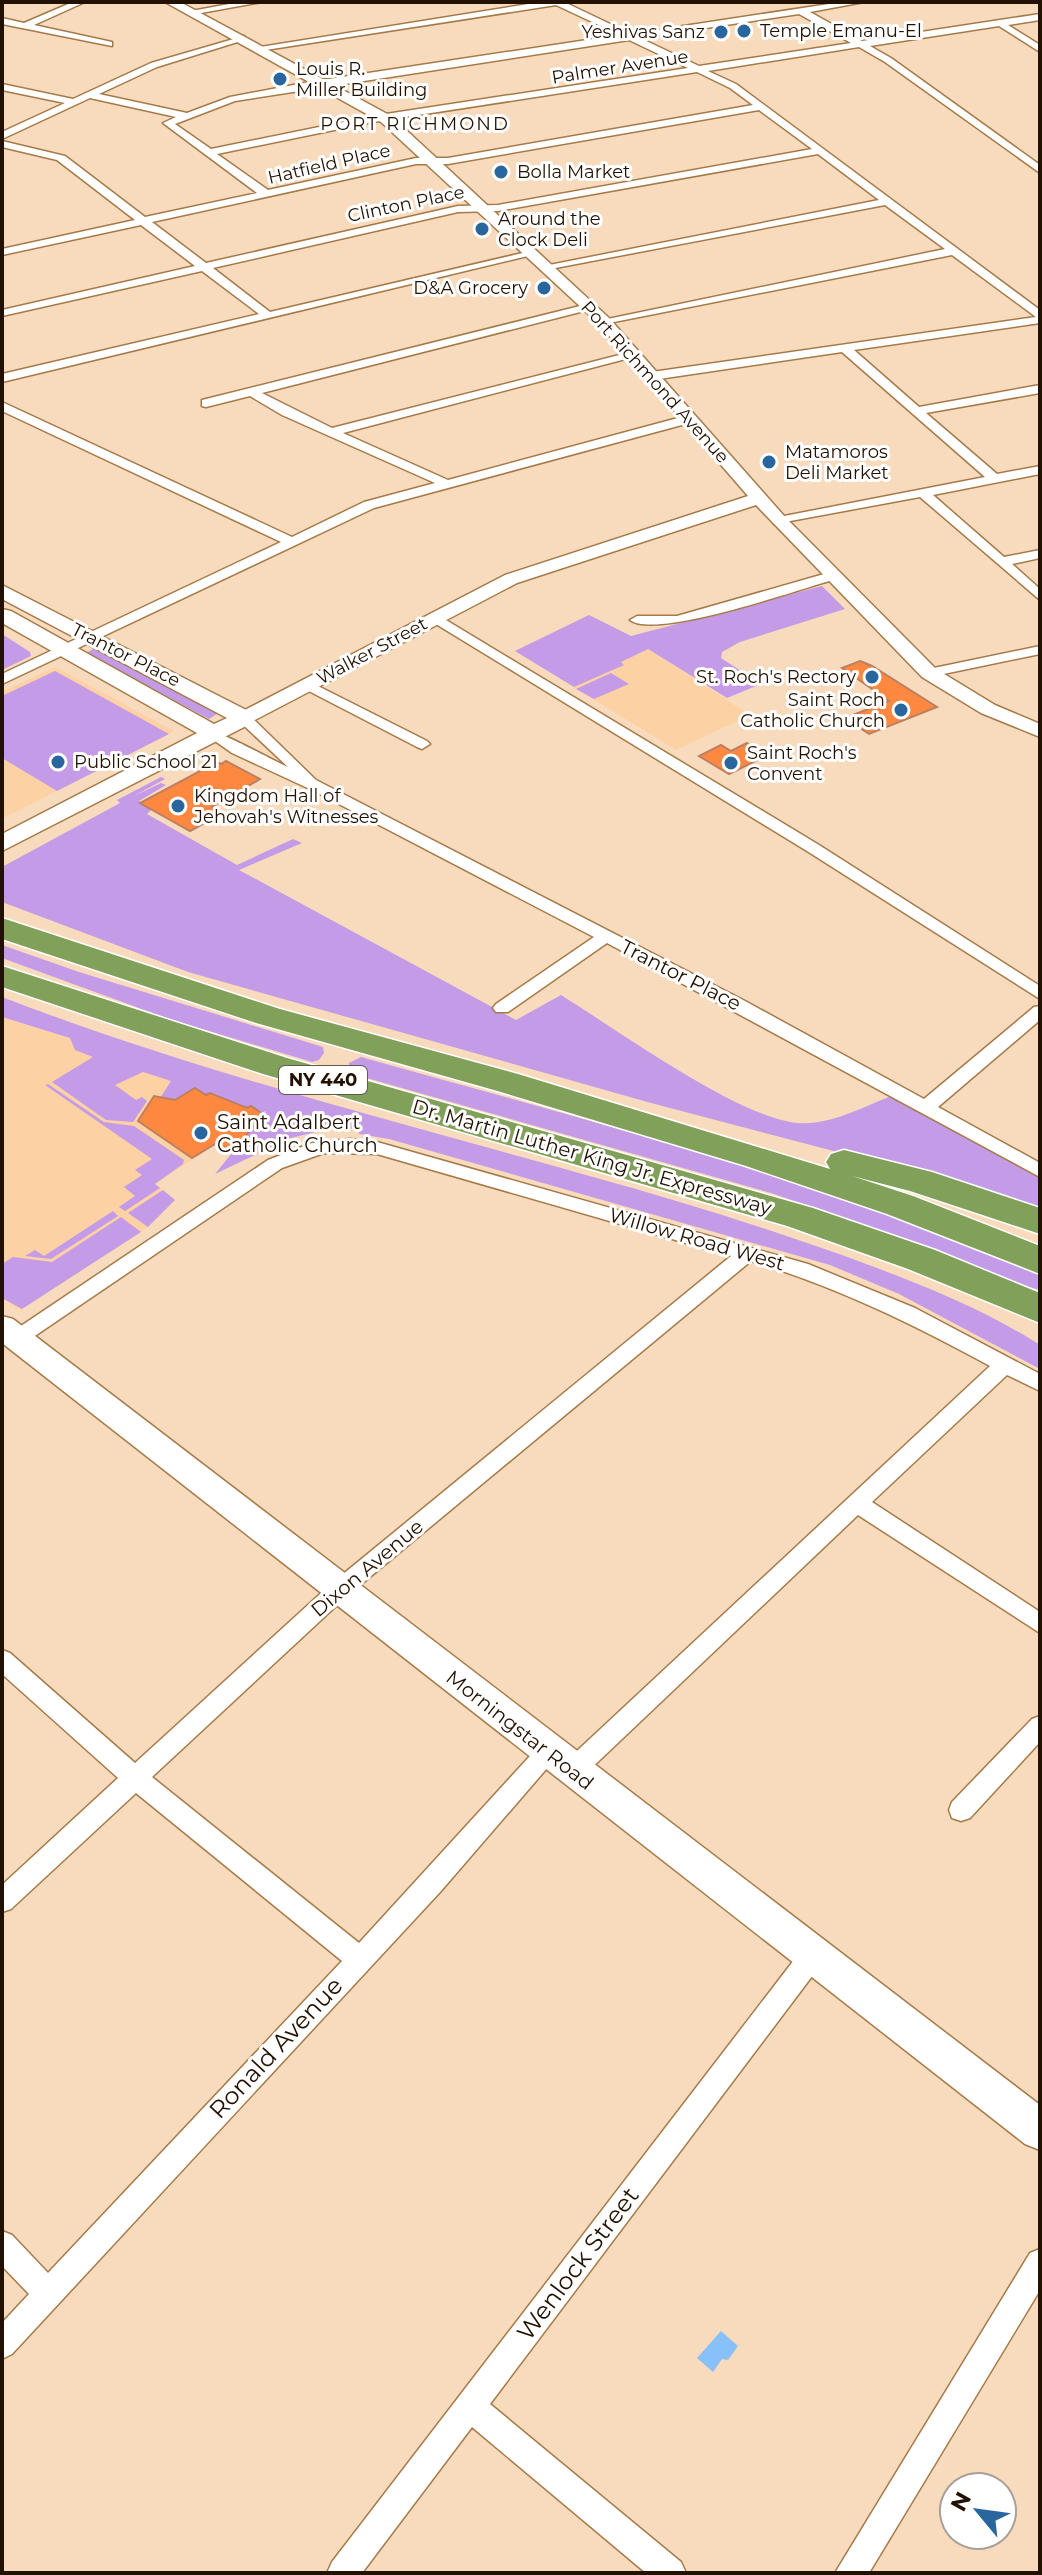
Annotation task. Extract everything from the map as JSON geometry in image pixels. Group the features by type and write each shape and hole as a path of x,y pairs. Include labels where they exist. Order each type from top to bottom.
{"highway":[{"name":"NY 440","path":"2,928 268,1016 506,1082 830,1181 943,1221 1040,1261"},
{"name":"Dr. Martin Luther King Jr. Expressway","path":"2,976 219,1050 679,1180 822,1225 937,1263 1040,1309"},
{"path":"506,1082 883,1172 1040,1221"},
{"path":"822,1225 983,1300 1040,1333"}],"main road":[{"name":"Trantor Place","path":"3,598 91,637 244,718"},
{"name":"Trantor Place","path":"3,598 65,649 213,734"},
{"name":"Walker Street","path":"2,844 244,718"},
{"name":"Morningstar Road","path":"9,1333 1040,2130"}],"street":[{"path":"2,35 81,2"},
{"name":"Port Richmond Avenue","path":"171,2 386,119 604,321 779,521 929,673 988,709 1040,731"},
{"path":"190,12 258,2"},
{"path":"259,48 557,2 733,86 1040,317"},
{"path":"267,195 169,125 233,99 322,83 860,2"},
{"path":"801,11 888,60 1040,170"},
{"name":"Palmer Avenue","path":"207,153 386,119 1040,17"},
{"path":"2,21 109,44"},
{"path":"1000,23 1040,49"},
{"path":"2,136 154,65 241,38"},
{"path":"2,87 74,102"},
{"path":"88,95 188,116"},
{"name":"Hatfield Place","path":"2,252 416,161 432,161 761,107"},
{"path":"2,144 61,158 268,316"},
{"name":"Clinton Place","path":"2,313 458,209 498,208 820,151"},
{"path":"545,267 888,201"},
{"path":"604,321 954,251"},
{"path":"2,378 531,254"},
{"path":"206,403 588,307"},
{"path":"652,376 1040,317"},
{"path":"844,348 995,479"},
{"path":"330,432 635,355"},
{"path":"916,411 1040,389"},
{"path":"251,391 330,432 447,484"},
{"path":"2,406 290,541"},
{"path":"2,680 369,505 689,419"},
{"path":"779,521 1040,470"},
{"path":"923,493 1040,596"},
{"name":"Walker Street","path":"244,718 539,568 759,498"},
{"path":"1002,562 1040,554"},
{"path":"637,620 678,620 831,576"},
{"path":"436,618 813,848 1040,994"},
{"path":"929,673 1040,650"},
{"path":"308,685 422,744"},
{"name":"Trantor Place","path":"244,718 318,787"},
{"name":"Trantor Place","path":"213,734 237,750 318,787 606,936 927,1106 1040,1171"},
{"path":"502,1008 606,936"},
{"path":"927,1106 1040,1011"},
{"name":"Willow Road West","path":"9,1333 275,1164 305,1150 335,1145 377,1148 801,1269 873,1297 1040,1383"},
{"name":"Dixon Avenue","path":"2,1901 339,1590 748,1253"},
{"name":"Ronald Avenue","path":"2,2344 359,1959 561,1761 858,1504 1005,1364"},
{"path":"858,1504 1040,1624"},
{"path":"2,1660 134,1777 359,1959"},
{"path":"961,1810 1040,1726"},
{"name":"Wenlock Street","path":"343,2573 813,1955"},
{"path":"2,2245 48,2294"},
{"path":"851,2573 1040,2263"},
{"path":"470,2406 670,2573"}],"shaded area":[{"path":"822,586 845,609 740,642 722,652 721,658 761,684 727,698 648,649 621,662 624,665 574,687 515,651 589,615 631,636"},
{"path":"589,615 750,715 676,750 515,651"},
{"path":"2,634 30,652 31,656 2,670"},
{"path":"97,647 220,712 209,719 86,653"},
{"name":"Public School 21","path":"55,667 174,731 2,819 2,692"},
{"name":"Public School 21","path":"55,671 169,734 57,791 2,758 2,696"},
{"path":"611,673 629,684 594,699 576,689"},
{"path":"161,777 165,779 132,797 161,783 166,785 139,801 152,809 147,814 237,865 293,839 302,843 239,870 516,1020 561,995 710,1089 772,1117 797,1123 835,1118 896,1094 1040,1176 1040,1212 929,1176 651,1103 188,972 2,902 2,867 120,803 117,800"},
{"path":"2,945 79,972 323,1047 324,1053 319,1060 312,1062 169,1019 2,958"},
{"path":"2,997 221,1072 656,1195 842,1255 944,1295 1017,1331 1040,1345 1040,1369 899,1294 830,1265 389,1139 359,1134 359,1128 324,1130 291,1138 215,1174 266,1111 261,1113 251,1106 247,1108 210,1093 206,1095 195,1088 175,1100 160,1098 171,1081 143,1072 115,1085 136,1100 142,1097 147,1101 133,1122 106,1120 52,1082 93,1057 75,1050 70,1038 2,1017"},
{"path":"2,1017 171,1070 171,1081 160,1098 153,1097 138,1121 193,1159 155,1184 175,1200 148,1227 20,1310 2,1298"},
{"path":"361,1057 704,1154 874,1210 1040,1275 1040,1290 1003,1280 881,1231 771,1193 349,1073 349,1063"},
{"path":"48,1084 104,1122 134,1126 184,1160 183,1164 155,1184 160,1188 125,1211 119,1207 135,1196 124,1187 142,1175 135,1170 152,1159 45,1085"},
{"path":"163,1190 175,1200 148,1227 128,1213"},
{"path":"113,1211 118,1216 51,1259 25,1256 35,1250 44,1256"},
{"path":"121,1217 141,1232 22,1309 2,1298 2,1264 13,1257 52,1262"}],"water":[{"path":"721,2331 738,2346 728,2360 722,2359 713,2372 697,2358"}],"building":[{"name":"Saint Roch Catholic Church","path":"860,661 937,707 869,734 845,718 889,701 842,668"},
{"name":"Saint Roch's Convent","path":"747,743 768,755 729,774 699,756 721,745 731,751"},
{"path":"226,761 260,779 212,807 223,813 190,831 140,803 217,762 221,764"},
{"name":"Saint Adalbert Catholic Church","path":"195,1088 206,1095 210,1093 247,1108 251,1106 264,1115 233,1150 215,1144 192,1158 138,1121 154,1096 175,1100"}],"place":[{"name":"Temple Emanu-El","path":"744,31"},
{"name":"Yeshivas Sanz","path":"721,32"},
{"name":"Louis R. Miller Building","path":"280,79"},
{"name":"Bolla Market","path":"501,172"},
{"name":"Around the Clock Deli","path":"482,229"},
{"name":"D&A Grocery","path":"544,288"},
{"name":"Matamoros Deli Market","path":"769,462"},
{"name":"St. Roch's Rectory","path":"872,677"},
{"name":"Saint Roch Catholic Church","path":"901,710"},
{"name":"Public School 21","path":"58,762"},
{"name":"Saint Roch's Convent","path":"731,763"},
{"name":"Kingdom Hall of Jehovah's Witnesses","path":"178,806"},
{"name":"Saint Adalbert Catholic Church","path":"201,1133"}],"district":[{"name":"PORT RICHMOND","path":"415,124"}]}
